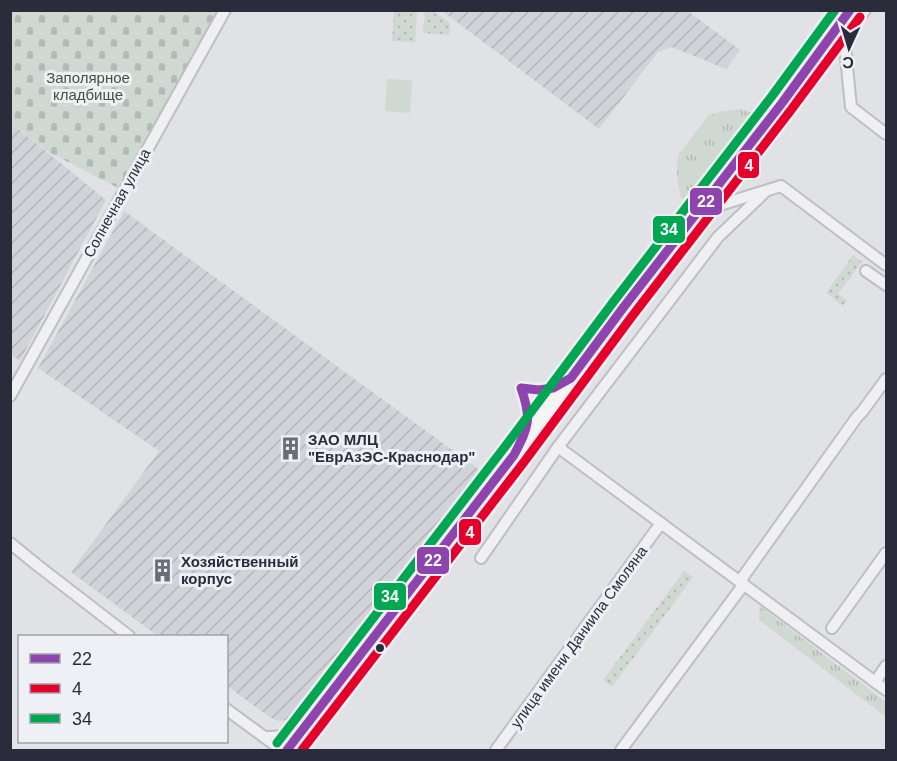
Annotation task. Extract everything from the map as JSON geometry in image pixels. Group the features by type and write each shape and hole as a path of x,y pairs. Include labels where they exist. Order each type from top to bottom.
{"highway":[{"path":"284,750 514,455 850,10"},
{"path":"299,750 582,382 860,10"}],"street":[{"name":"Солнечная улица","path":"10,396 225,10"},
{"path":"865,10 845,46 850,107 886,134"},
{"path":"689,237 711,213 723,204 781,186 886,265"},
{"path":"482,558 558,447 718,237 765,192"},
{"path":"866,271 886,285"},
{"path":"621,750 886,379"},
{"path":"558,447 886,690"},
{"name":"улица имени Даниила Смоляна","path":"496,750 661,523"},
{"path":"10,543 128,635"},
{"path":"832,628 886,553"},
{"path":"875,682 886,666"},
{"path":"228,710 284,750"},
{"path":"264,737 290,736 304,727"},
{"path":"264,737 269,750"}],"shaded area":[{"path":"442,11 688,11 740,50 726,69 672,47 658,52 599,129"},
{"path":"10,122 106,200 20,361 10,354"},
{"path":"124,211 485,474 298,714 289,720 279,721 271,718 228,687 228,635 157,635 71,572 159,451 38,368"}],"green space":[{"name":"Заполярное кладбище","path":"10,11 219,11 118,188 47,151 11,122"},
{"path":"394,11 417,11 415,42 392,41"},
{"path":"425,11 433,11 450,23 449,35 423,33"},
{"path":"387,79 412,80 410,113 385,111"},
{"path":"741,109 752,113 754,117 692,200 681,198 677,177 679,154 708,116 718,112"},
{"path":"853,255 862,262 838,294 847,301 843,306 826,293"},
{"path":"684,571 693,577 612,687 603,680"},
{"path":"760,606 886,702 886,717 759,620"}],"transit line":[{"name":"34","path":"277,743 772,96 835,10"},
{"name":"22","path":"287,750 514,455 526,429 528,415 521,388 539,390 553,388 571,378 782,103 850,10"},
{"name":"4","path":"302,750 524,462 860,17"}],"place":[{"name":"ЗАО МЛЦ \"ЕврАзЭС-Краснодар\"","path":"290,449"},
{"name":"Хозяйственный корпус","path":"163,571"}]}
